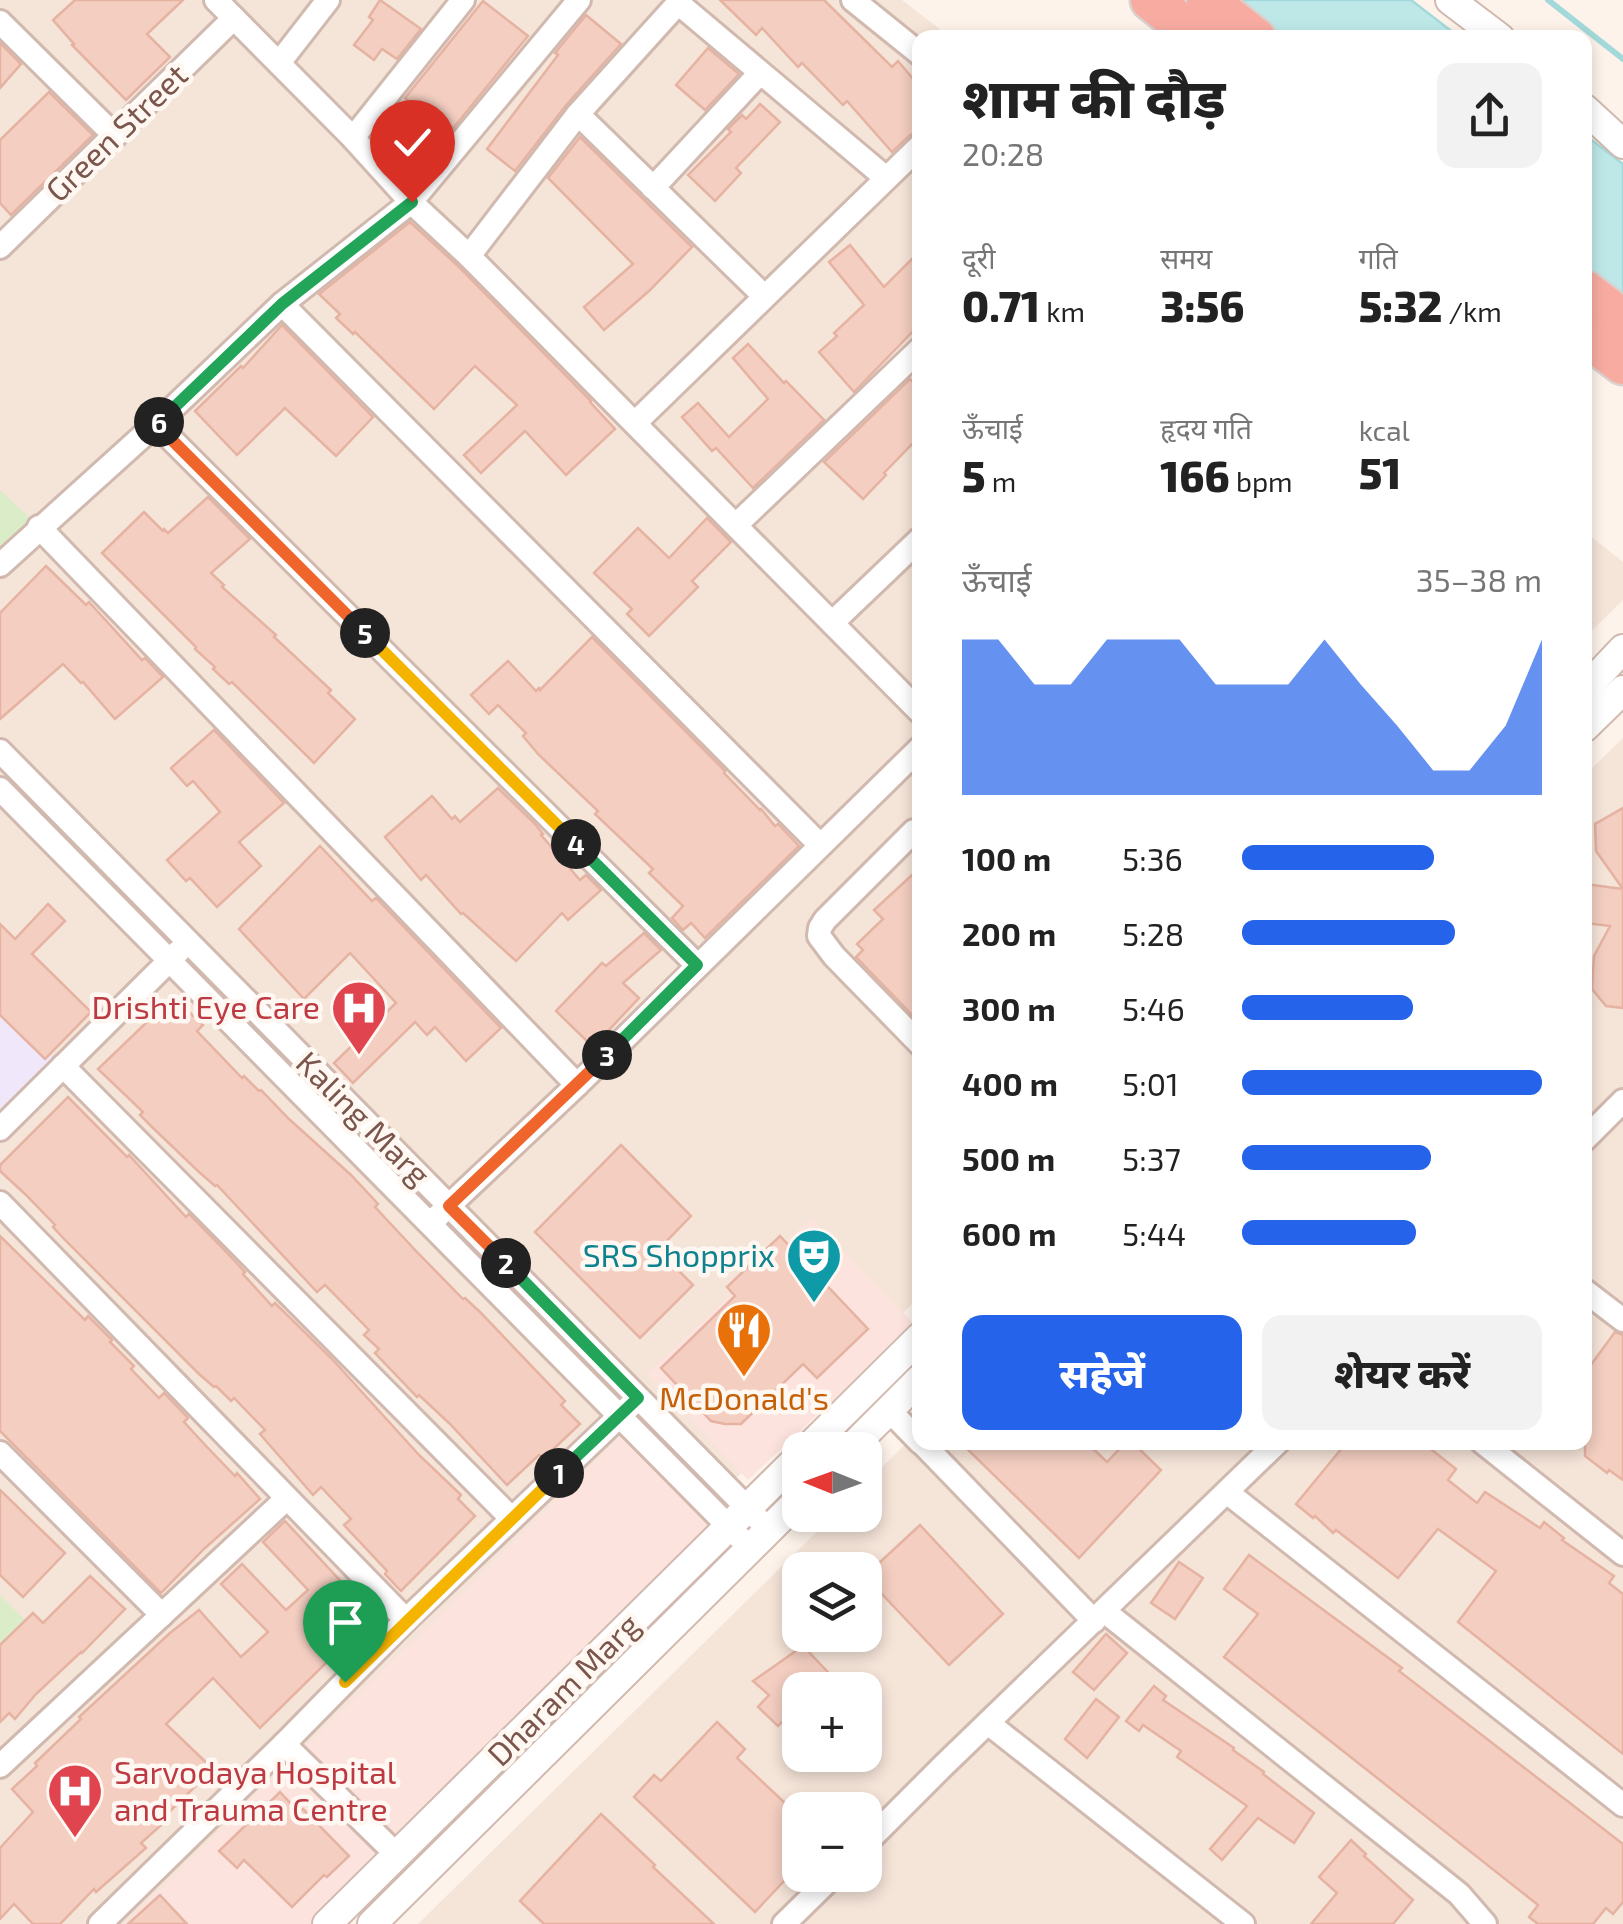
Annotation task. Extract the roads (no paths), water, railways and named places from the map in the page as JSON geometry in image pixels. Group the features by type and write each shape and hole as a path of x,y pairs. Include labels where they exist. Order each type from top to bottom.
{"highway":[{"path":"1151,0 1189,30"},
{"path":"1207,0 1245,30"},
{"path":"1592,296 1623,320"},
{"path":"1592,340 1623,364"}],"street":[{"path":"216,0 912,704"},
{"path":"279,63 328,0"},
{"path":"352,138 463,0"},
{"path":"0,565 282,304 412,202 578,0"},
{"path":"853,0 912,48"},
{"path":"1450,0 1489,30"},
{"path":"469,256 578,114 679,1 886,178"},
{"name":"Green Street","path":"0,247 234,18"},
{"path":"0,22 114,136"},
{"path":"654,188 760,73"},
{"path":"578,114 764,296"},
{"path":"1592,115 1623,144"},
{"path":"635,424 912,154"},
{"path":"282,304 820,846"},
{"path":"736,526 912,357"},
{"path":"156,424 697,965"},
{"path":"40,527 576,1086"},
{"path":"832,623 912,547"},
{"path":"1592,682 1623,649"},
{"path":"1592,719 1623,690"},
{"name":"Kaling Marg","path":"0,751 638,1398 738,1518"},
{"path":"430,1224 912,756"},
{"path":"5,804 34,785"},
{"name":"Kaling Marg","path":"5,804 170,960 620,1416 760,1539"},
{"path":"912,833 825,920 819,936 912,1036"},
{"path":"0,1129 188,942"},
{"path":"64,1066 511,1518"},
{"path":"1592,1132 1623,1101"},
{"path":"0,1202 406,1620"},
{"path":"1592,1296 1623,1320"},
{"path":"824,1432 912,1345"},
{"path":"867,1432 912,1386"},
{"path":"100,1924 406,1620 638,1398"},
{"path":"889,1410 912,1434"},
{"path":"928,1450 1099,1616 1459,1894 1484,1924"},
{"path":"882,1827 1270,1450"},
{"path":"1492,1450 1623,1554"},
{"path":"0,1453 162,1615"},
{"name":"Dharam Marg","path":"326,1924 782,1474"},
{"path":"1228,1493 1623,1805"},
{"path":"0,1766 286,1499"},
{"name":"Dharam Marg","path":"372,1924 782,1516"},
{"path":"988,1724 1242,1924"},
{"path":"284,1744 396,1855"},
{"path":"784,1924 817,1892"}],"water":[{"path":"1199,0 1411,0 1450,30 1238,30"},
{"path":"1592,140 1623,164 1623,327 1592,303"}],"waterway":[{"path":"1548,0 1586,30"},
{"path":"1592,35 1623,59"}],"place":[{"name":"Drishti Eye Care","path":"359,1057"},
{"name":"SRS Shopprix","path":"814,1305"},
{"name":"McDonald's","path":"744,1379"},
{"name":"Sarvodaya Hospital and Trauma Centre","path":"75,1840"}]}
